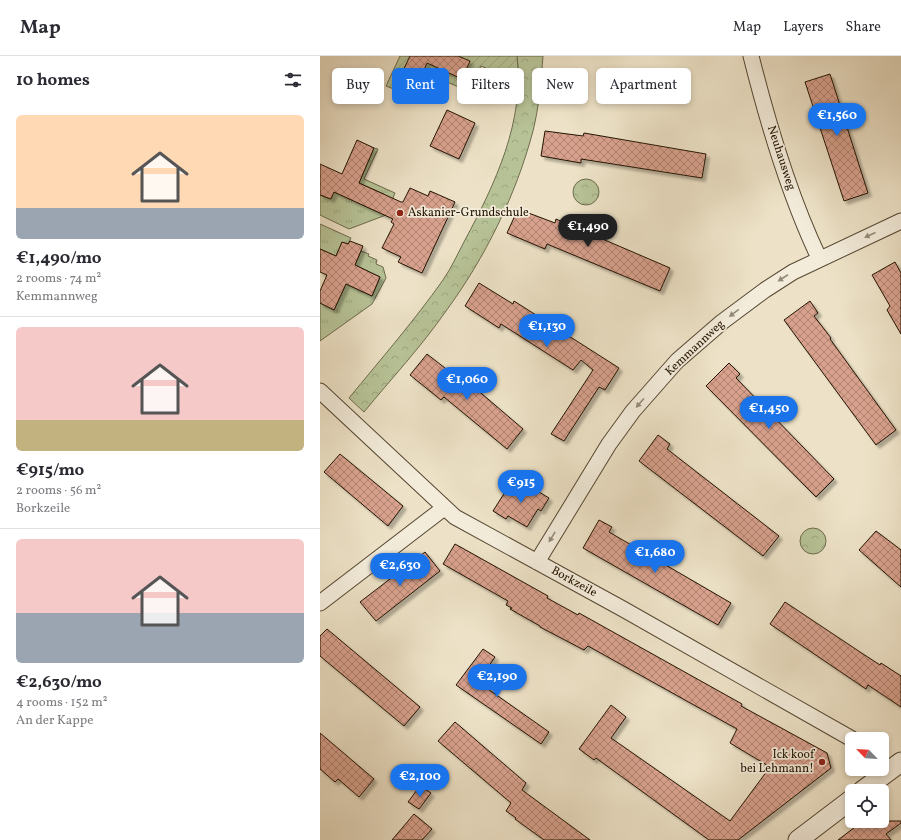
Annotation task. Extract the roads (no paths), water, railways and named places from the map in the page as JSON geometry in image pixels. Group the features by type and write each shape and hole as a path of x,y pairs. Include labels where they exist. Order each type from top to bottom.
{"street":[{"name":"Neuhausweg","path":"751,56 777,145 802,221 819,258"},
{"name":"Kemmannweg","path":"537,562 609,444 633,411 677,361 712,330 765,290 792,272 819,258 901,221"},
{"name":"Borkzeile","path":"320,391 455,517 845,735"},
{"path":"320,603 444,508"},
{"path":"870,784 890,766"},
{"path":"798,840 845,804"}],"place":[{"name":"Askanier-Grundschule","path":"400,213"},
{"name":"Ick koof bei Lehmann!","path":"822,762"}]}
